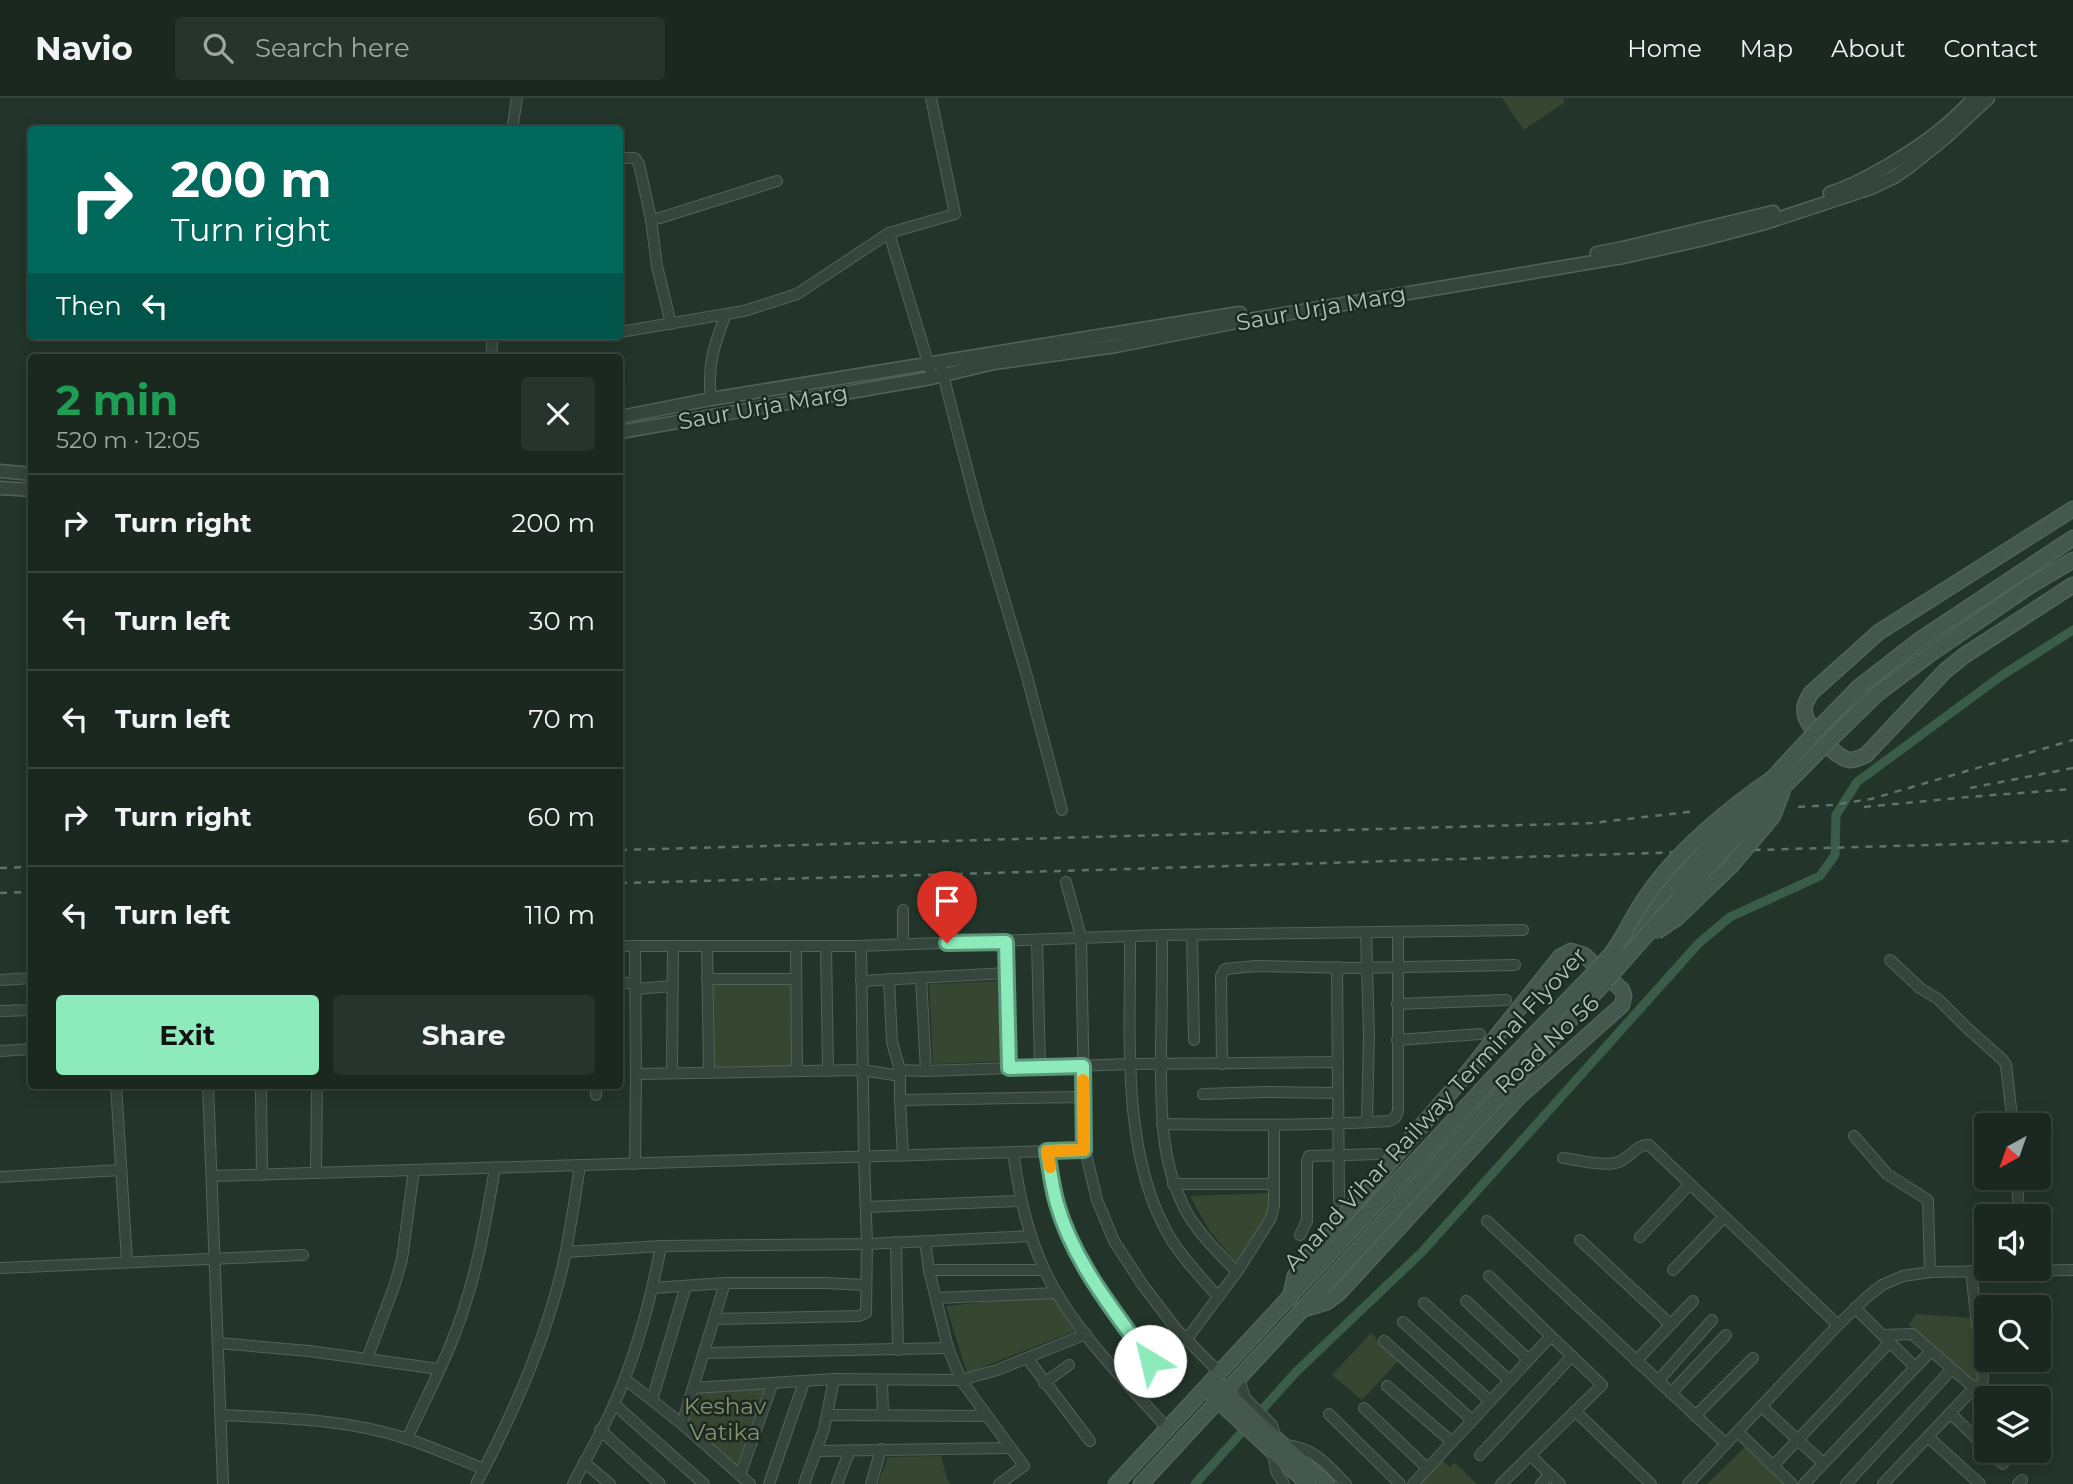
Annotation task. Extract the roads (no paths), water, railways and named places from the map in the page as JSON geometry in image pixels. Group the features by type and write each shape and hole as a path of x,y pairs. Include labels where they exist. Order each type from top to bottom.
{"main road":[{"path":"2073,509 1879,632 1811,693 1805,706 1806,719 1841,757 1854,760 1866,755 1945,671 1965,655 2073,585"},
{"name":"Anand Vihar Railway Terminal Flyover","path":"1116,1484 1503,1067 1641,941 1781,779 1821,726 1859,687 1921,639 2073,538"},
{"name":"Anand Vihar Railway Terminal Flyover","path":"1141,1484 1304,1309 1600,977 1612,952 1781,779 1834,736 1877,694 2028,587 2070,562"},
{"name":"Road No 56","path":"1290,1298 1295,1276 1304,1262 1468,1072 1560,957 1571,951 1584,955 1622,990 1622,1005 1519,1097 1339,1293 1327,1302 1304,1309"},
{"path":"1247,1343 1261,1355"},
{"path":"1212,1380 1222,1397 1269,1441 1308,1484"},
{"path":"1180,1413 1199,1422 1235,1409"},
{"path":"1235,1409 1269,1441 1327,1484"}],"street":[{"path":"513,126 517,98"},
{"path":"623,332 744,311 797,294 890,233 956,214 931,98"},
{"name":"Saur Urja Marg","path":"623,416 696,402 1116,346 1169,330 1610,259 1711,232 1839,190 1926,141 1975,98"},
{"name":"Saur Urja Marg","path":"1711,232 1765,223 1871,188 1894,177 1946,137 1988,98"},
{"path":"623,158 635,158 639,164 651,219 656,266 671,324"},
{"path":"651,219 777,181"},
{"path":"890,233 977,507 1026,673 1062,810"},
{"path":"711,400 710,362 726,314"},
{"name":"Saur Urja Marg","path":"623,431 935,370"},
{"path":"696,402 699,418"},
{"path":"0,471 28,474"},
{"path":"0,488 28,490"},
{"path":"1066,883 1081,937 1084,1150 1097,1200 1114,1241 1212,1380"},
{"path":"903,910 903,944"},
{"path":"623,946 861,946 1162,935 1523,930"},
{"path":"1162,1124 1275,1125 1390,1121 1397,1115 1398,932"},
{"path":"1366,934 1369,1035 1367,1122"},
{"path":"1162,935 1162,1124 1166,1156 1173,1184 1196,1227 1237,1272"},
{"path":"1192,935 1194,1040"},
{"path":"1130,936 1130,1064 1141,1165 1154,1205 1168,1235 1218,1297"},
{"path":"1037,940 1040,1067"},
{"path":"1006,942 1009,1068"},
{"path":"635,946 635,1164"},
{"path":"672,1073 673,946"},
{"path":"707,946 709,1073"},
{"path":"796,946 797,1071"},
{"path":"826,946 828,1071"},
{"path":"715,1319 863,1316 866,1313 861,946"},
{"path":"1890,960 1938,999 2003,1060 2006,1065 2012,1113"},
{"path":"1222,1064 1221,976 1225,969 1255,966 1515,965"},
{"path":"1338,967 1339,1201"},
{"path":"861,981 1007,973"},
{"path":"921,977 926,1071"},
{"path":"0,980 28,978"},
{"path":"707,979 796,979"},
{"path":"889,979 892,1042 900,1073 903,1156"},
{"path":"623,984 673,986"},
{"path":"1397,1004 1506,1000"},
{"path":"0,1012 28,1010"},
{"path":"1397,1040 1480,1034"},
{"path":"0,1051 28,1049"},
{"path":"636,1074 863,1070 900,1073 1130,1064 1338,1062"},
{"path":"116,1089 127,1262"},
{"path":"208,1089 223,1484"},
{"path":"316,1172 317,1089"},
{"path":"261,1090 262,1175"},
{"path":"1203,1094 1338,1093"},
{"path":"900,1100 1083,1097"},
{"path":"1186,1340 1237,1272 1271,1218 1274,1205 1275,1125"},
{"path":"1854,1136 1887,1174 1928,1200 1930,1272"},
{"path":"1563,1158 1618,1163 1642,1145 1649,1145 1838,1325"},
{"path":"212,1176 1084,1150"},
{"path":"1047,1151 1057,1204 1074,1247 1098,1289 1163,1379"},
{"path":"1013,1152 1021,1201 1031,1236 1056,1293 1086,1334 1167,1428"},
{"path":"1300,1235 1307,1221 1307,1158 1313,1155 1379,1154"},
{"path":"476,1484 525,1383 558,1285 580,1165"},
{"path":"407,1438 452,1340 471,1285 483,1240 495,1168"},
{"path":"0,1177 121,1170"},
{"path":"367,1359 402,1259 414,1170"},
{"path":"1173,1184 1274,1184"},
{"path":"1640,1237 1689,1185"},
{"path":"866,1207 1021,1201"},
{"path":"1673,1270 1724,1217"},
{"path":"1487,1221 1726,1444"},
{"path":"566,1252 661,1246 867,1244 1031,1236"},
{"path":"1580,1240 1670,1324"},
{"path":"925,1241 929,1270 948,1348 961,1380 1024,1466 999,1484"},
{"path":"896,1242 898,1350"},
{"path":"573,1484 625,1379 653,1288 661,1246"},
{"path":"0,1268 303,1255"},
{"path":"929,1270 1044,1270"},
{"path":"2051,1270 2073,1270"},
{"path":"1971,1271 1983,1379 1977,1386"},
{"path":"1688,1484 1838,1325 1873,1292 1903,1276 1974,1271"},
{"path":"1489,1276 1602,1385 1501,1484"},
{"path":"653,1288 725,1283 866,1285"},
{"path":"682,1424 725,1283"},
{"path":"652,1400 686,1286"},
{"path":"936,1298 1056,1293"},
{"path":"1466,1301 1529,1360"},
{"path":"1636,1361 1693,1301"},
{"path":"1424,1303 1509,1380"},
{"path":"1855,1308 1915,1367"},
{"path":"1658,1381 1712,1320"},
{"path":"1404,1322 1490,1401"},
{"path":"693,1388 834,1379 961,1380 1027,1358 1086,1334"},
{"path":"1773,1466 1886,1338 1912,1334 1974,1388 1883,1484"},
{"path":"1671,1393 1726,1335"},
{"path":"1413,1484 1551,1336"},
{"path":"1384,1341 1472,1420"},
{"path":"218,1343 309,1351 439,1369"},
{"path":"705,1353 948,1348"},
{"path":"1804,1484 1931,1351"},
{"path":"1480,1455 1572,1356"},
{"path":"1027,1358 1090,1441"},
{"path":"1695,1416 1753,1358"},
{"path":"1044,1382 1069,1365"},
{"path":"1846,1484 1951,1370"},
{"path":"625,1379 682,1424 750,1484"},
{"path":"804,1484 817,1451 834,1379"},
{"path":"1235,1409 1239,1379"},
{"path":"882,1380 883,1415"},
{"path":"769,1484 804,1382"},
{"path":"740,1475 772,1385"},
{"path":"1387,1386 1452,1442"},
{"path":"614,1404 704,1484"},
{"path":"1761,1406 1823,1463"},
{"path":"1364,1408 1427,1468"},
{"path":"1575,1411 1651,1484"},
{"path":"1950,1413 1974,1436"},
{"path":"1329,1414 1399,1484"},
{"path":"220,1415 322,1420 407,1438 484,1469"},
{"path":"827,1415 987,1416"},
{"path":"600,1430 660,1484"},
{"path":"1738,1432 1793,1484"},
{"path":"1928,1437 1979,1484"},
{"path":"1284,1484 1276,1471 1269,1441 1310,1452 1346,1484"},
{"path":"817,1451 1010,1447"},
{"path":"871,1484 881,1449"},
{"path":"837,1484 850,1450"},
{"path":"1530,1455 1560,1484"},
{"path":"584,1462 610,1484"},
{"path":"1541,1484 1550,1474"}],"waterway":[{"path":"1195,1484 1296,1372 1422,1252 1699,943 1730,917 1820,876 1835,855 1836,815 1857,782 2001,676 2073,630"}],"railway":[{"path":"1798,807 1871,799 2073,740"},
{"path":"1970,788 2073,768"},
{"path":"1864,807 2073,789"},
{"path":"623,850 1592,823 1697,811"},
{"path":"623,883 2073,841"},
{"path":"0,868 28,867"},
{"path":"0,893 28,892"}],"park label":[{"name":"Keshav Vatika","path":"725,1419"}]}
